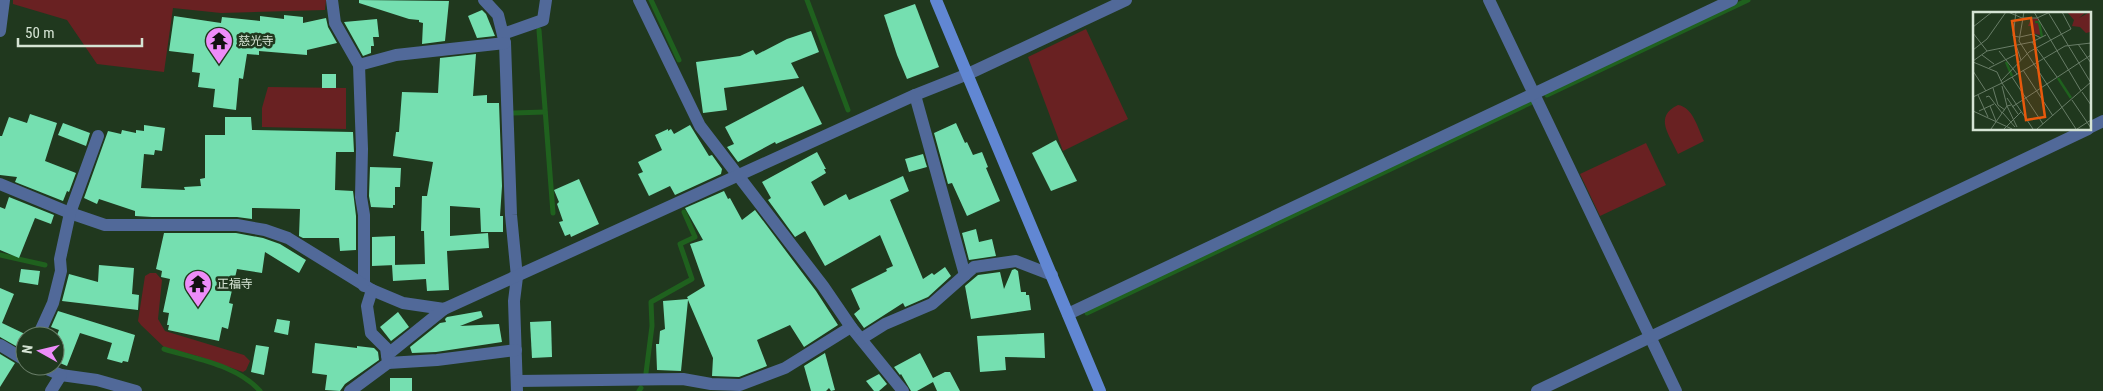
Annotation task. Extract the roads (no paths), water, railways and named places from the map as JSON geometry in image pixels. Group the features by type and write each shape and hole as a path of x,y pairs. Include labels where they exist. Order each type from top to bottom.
{"street":[{"path":"0,31 4,0"},
{"path":"332,0 335,23 359,65 362,149 361,197 364,215 368,288 367,306 371,333 386,348 387,359"},
{"path":"484,0 498,15 504,38 511,214 517,277 514,301 517,386 654,378 683,379 712,387 740,385 785,368 851,327"},
{"path":"359,65 396,55 504,38 543,20 546,0"},
{"path":"639,0 700,126 737,177 823,286 860,339 903,391"},
{"path":"936,0 1100,391"},
{"path":"350,391 444,309 915,95 968,74 1126,0"},
{"path":"1489,0 1676,391"},
{"path":"1068,314 1732,0"},
{"path":"915,95 965,275"},
{"path":"2090,127 2103,121"},
{"path":"1537,391 2084,130"},
{"path":"43,326 53,303 61,271 60,259 70,213 98,136"},
{"path":"0,184 70,213 105,225 237,225 265,230 288,238 368,288 403,303 444,309"},
{"path":"860,339 885,324 932,304 974,267 1016,261 1052,275"},
{"path":"0,345 15,354"},
{"path":"387,359 436,360 516,350"},
{"path":"51,391 60,376"},
{"path":"65,376 97,380 136,391"}],"waterway":[{"path":"651,0 679,60"},
{"path":"807,0 848,110"},
{"path":"1547,95 1748,0"},
{"path":"539,30 553,213"},
{"path":"1087,313 1530,103"},
{"path":"513,113 545,112"},
{"path":"646,373 652,326 651,302 692,279 680,244 695,237 684,212"},
{"path":"0,255 45,265"},
{"path":"164,349 228,369 251,382 260,391"}],"place":[{"name":"慈光寺","path":"219,65"},
{"name":"正福寺","path":"198,308"}]}
